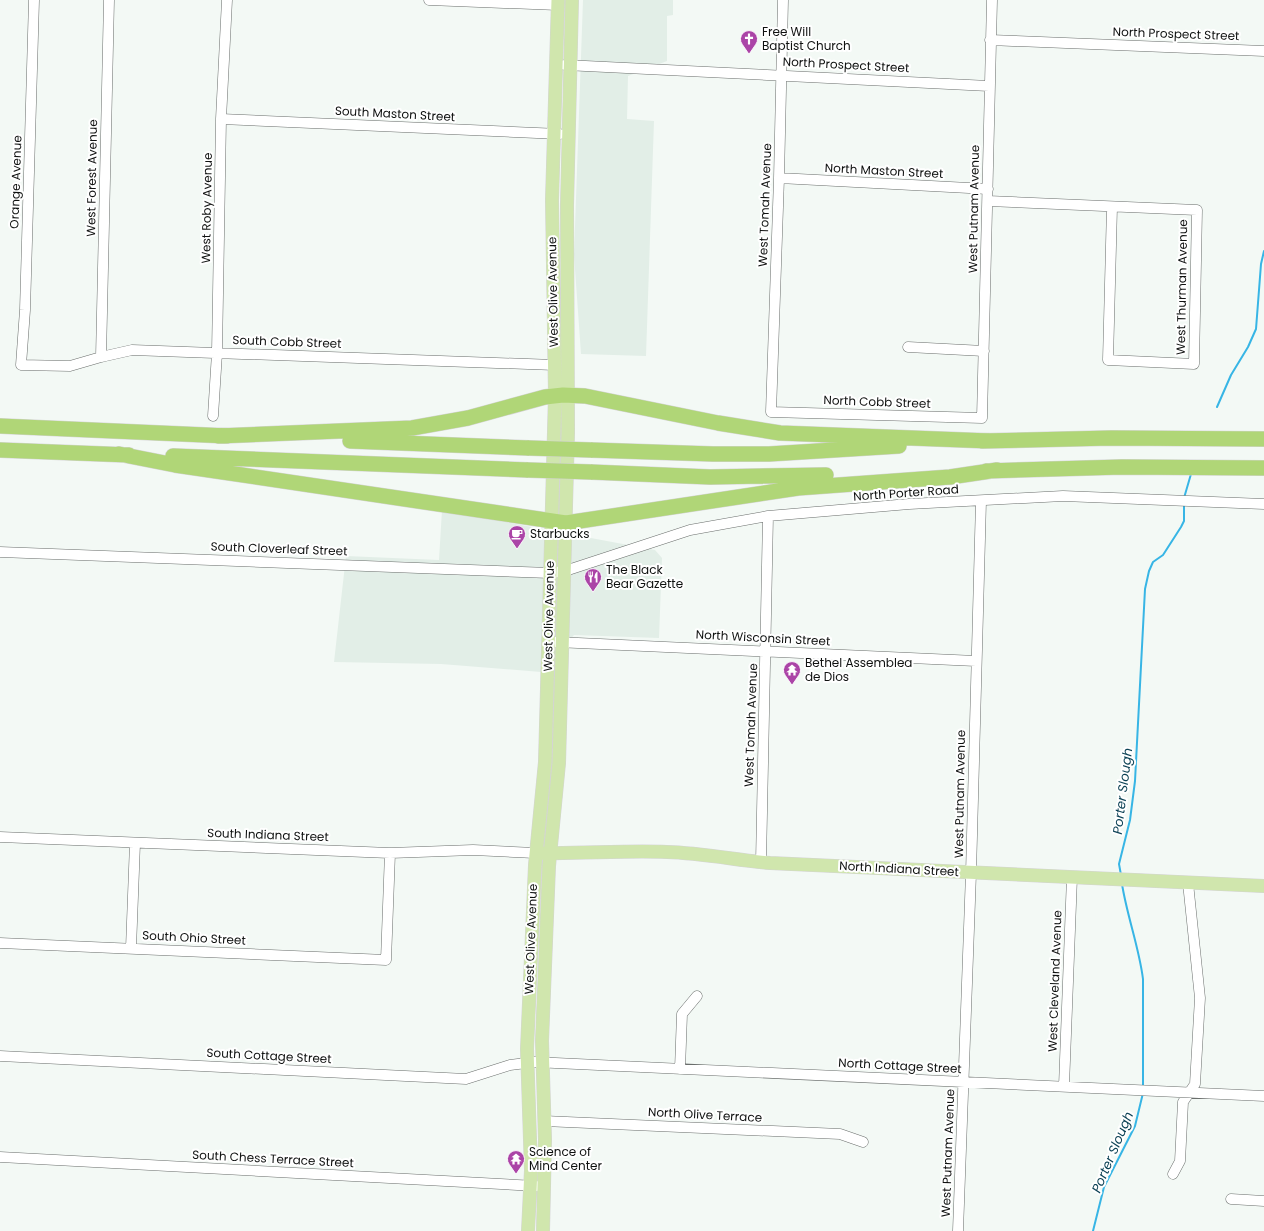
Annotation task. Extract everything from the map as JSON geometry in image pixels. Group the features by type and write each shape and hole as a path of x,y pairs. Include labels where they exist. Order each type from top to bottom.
{"highway":[{"path":"218,436 412,428 461,420 562,395 613,401 718,423 780,433 990,441"},
{"path":"0,426 218,436 707,454 761,454 990,441 1142,437 1264,438"},
{"path":"0,450 528,470 771,477 1122,467 1264,468"},
{"path":"119,454 175,465 520,515 558,523 798,488 950,477 996,470"}],"main road":[{"name":"West Olive Avenue","path":"543,1231 544,1121 534,1063 550,853 559,763 563,642 557,572 562,395 568,312 566,238 572,0"},
{"name":"West Olive Avenue","path":"558,2 552,200 555,365 562,395"},
{"path":"553,277 560,286 562,309 568,312"},
{"name":"West Olive Avenue","path":"528,1231 534,1063 535,853 544,762 548,642 557,572"},
{"name":"North Indiana Street","path":"535,853 629,850 709,855 761,862 1133,881 1264,886"}],"street":[{"name":"Orange Avenue","path":"21,365 25,302 34,0"},
{"name":"West Forest Avenue","path":"101,357 109,0"},
{"name":"West Roby Avenue","path":"213,416 217,353 221,119 228,0"},
{"path":"429,0 558,2"},
{"name":"West Tomah Avenue","path":"771,412 783,0"},
{"name":"West Putnam Avenue","path":"982,418 992,0"},
{"name":"North Prospect Street","path":"990,40 1264,51"},
{"name":"North Prospect Street","path":"557,64 781,74 990,86"},
{"name":"South Maston Street","path":"221,119 568,134"},
{"name":"North Maston Street","path":"779,178 988,189"},
{"path":"988,201 1112,206"},
{"name":"West Thurman Avenue","path":"1112,206 1196,210 1194,364 1108,360 1112,206"},
{"path":"908,347 984,351"},
{"name":"South Cobb Street","path":"21,365 70,366 132,350 555,365"},
{"name":"North Cobb Street","path":"771,412 982,418"},
{"name":"North Porter Road","path":"557,572 690,530 768,516 909,504 1063,496 1264,504"},
{"name":"West Putnam Avenue","path":"958,1231 971,873 981,501"},
{"name":"West Tomah Avenue","path":"761,862 767,651 768,516"},
{"name":"South Cloverleaf Street","path":"0,552 557,572"},
{"name":"North Wisconsin Street","path":"548,642 976,661"},
{"name":"South Indiana Street","path":"0,837 390,853 473,850 535,853"},
{"path":"131,948 135,843"},
{"name":"South Ohio Street","path":"0,943 386,960 390,853"},
{"name":"West Cleveland Avenue","path":"1064,1086 1072,877"},
{"path":"1173,1174 1180,1161 1183,1102 1195,1084 1200,998 1188,883"},
{"path":"680,1069 682,1014 697,996"},
{"name":"South Cottage Street","path":"0,1056 466,1079 510,1066 534,1063"},
{"name":"North Cottage Street","path":"534,1063 1264,1096"},
{"name":"North Olive Terrace","path":"544,1121 840,1134 863,1142"},
{"name":"South Chess Terrace Street","path":"0,1157 544,1186"},
{"path":"1231,1199 1264,1201"}],"shaded area":[{"path":"583,0 673,0 673,15 667,16 667,61 628,76 627,119 654,121 646,356 581,354 574,255"},
{"path":"442,510 655,550 662,558 659,638 574,635 541,672 441,664 334,662 346,556 439,560"}],"waterway":[{"name":"Porter Slough","path":"1217,407 1231,375 1248,347 1256,329 1261,264 1264,251"},
{"name":"Porter Slough","path":"1184,498 1191,474"},
{"name":"Porter Slough","path":"1121,875 1119,864 1130,820 1135,781 1145,589 1149,571 1153,562 1163,555 1184,521 1184,504"},
{"name":"Porter Slough","path":"1122,884 1139,955 1143,979 1143,1087"},
{"name":"Porter Slough","path":"1093,1231 1104,1187 1135,1126 1143,1093"}],"place":[{"name":"Free Will Baptist Church","path":"749,54"},
{"name":"Starbucks","path":"517,549"},
{"name":"The Black Bear Gazette","path":"593,592"},
{"name":"Bethel Assemblea de Dios","path":"792,685"},
{"name":"Science of Mind Center","path":"516,1174"}]}
